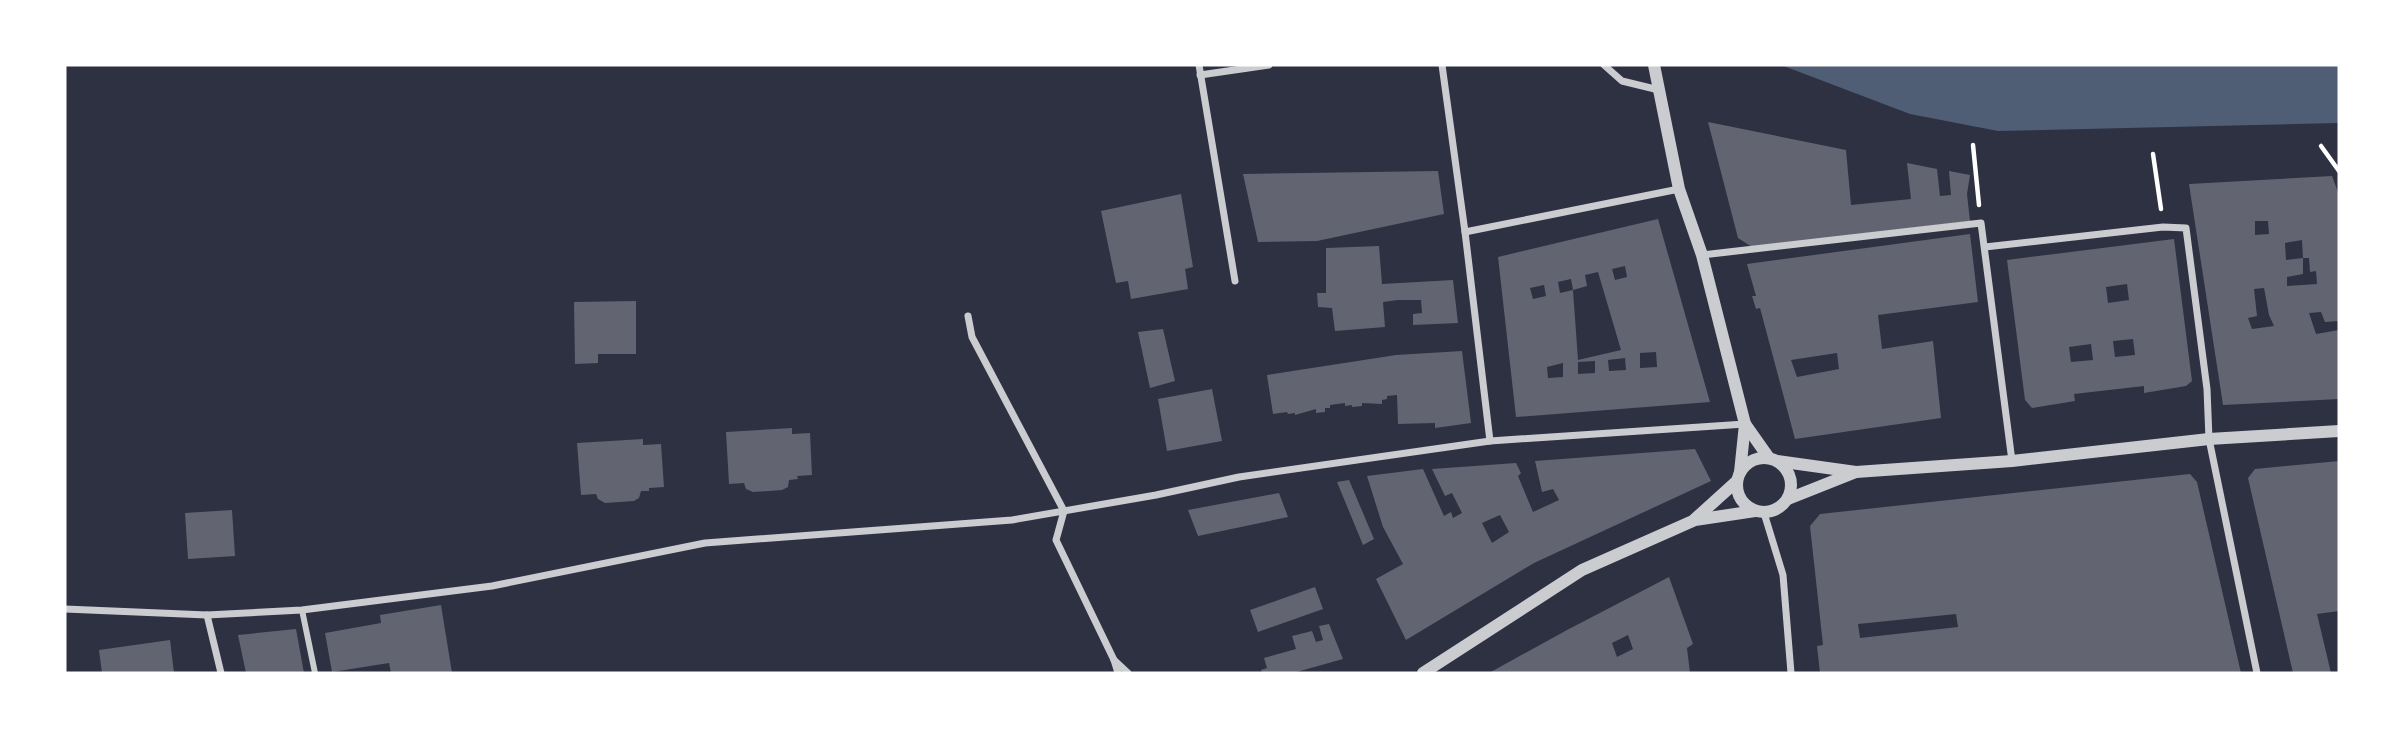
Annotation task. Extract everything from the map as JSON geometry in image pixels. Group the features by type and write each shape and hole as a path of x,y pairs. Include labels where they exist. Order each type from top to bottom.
{"street":[{"path":"1199,65 1236,281"},
{"path":"1200,75 1269,65"},
{"path":"1442,65 1490,441"},
{"path":"1604,65 1622,81 1659,90"},
{"path":"1654,65 1679,189 1702,255 1745,424 1739,477 1741,499 1760,512 1783,575 1791,673"},
{"path":"1465,232 1679,189"},
{"path":"1702,255 1981,223 2012,461"},
{"path":"1984,247 2163,227 2186,228 2207,389 2209,439 2257,673"},
{"path":"968,316 972,337 1063,511 1056,540 1118,673"},
{"path":"65,609 207,615 302,610 492,586 705,543 1012,520 1156,495 1239,477 1490,441 1745,424"},
{"path":"1745,424 1773,459 1784,466 1792,481 1788,499"},
{"path":"1695,520 1752,461 1773,459 1856,472 2012,461 2209,439 2339,431"},
{"path":"1423,673 1582,570 1695,520 1760,512 1782,506 1788,499 1856,472"},
{"path":"302,610 314,673"},
{"path":"207,615 221,673"},
{"path":"1114,660 1128,673"}],"path":[{"path":"1973,145 1981,223"},
{"path":"2321,146 2339,171"},
{"path":"2153,153 2163,227"}],"water":[{"path":"1781,65 2339,65 2339,123 1998,131 1910,114"}],"building":[{"path":"1708,122 1846,150 1851,205 1911,199 1907,163 1937,169 1940,196 1951,195 1949,171 1970,175 1967,194 1970,221 1752,247 1738,238"},
{"path":"1438,171 1444,214 1317,241 1258,242 1243,174"},
{"path":"2332,176 2339,195 2339,321 2325,322 2321,312 2309,313 2316,334 2339,330 2339,399 2223,405 2189,184","holes":["2255,221 2268,221 2269,234 2255,235","2302,240 2303,258 2286,260 2285,243","2303,258 2309,258 2310,272 2316,271 2317,284 2287,286 2287,277 2303,274","2264,288 2274,326 2252,329 2248,318 2257,316 2254,289"]},
{"path":"1181,194 1193,267 1185,269 1188,289 1131,299 1128,281 1116,283 1101,211"},
{"path":"1658,219 1710,402 1516,417 1498,257","holes":["1625,266 1627,277 1615,280 1612,269","1598,272 1621,350 1578,360 1573,290 1587,286 1585,275","1571,279 1573,290 1560,293 1558,282","1544,285 1546,296 1533,299 1530,288","1656,352 1657,367 1640,368 1640,353","1625,358 1626,370 1609,371 1608,360","1595,361 1595,373 1578,374 1578,362","1563,363 1563,377 1548,378 1547,367"]},
{"path":"1970,234 1978,302 1878,315 1882,349 1933,341 1941,418 1795,439 1760,308 1756,309 1752,296 1756,296 1747,264","holes":["1837,353 1839,369 1797,377 1791,360"]},
{"path":"2174,239 2192,381 2186,386 2144,393 2144,386 2074,394 2075,401 2032,408 2025,400 2007,260","holes":["2127,284 2129,300 2108,303 2106,287","2133,339 2135,355 2115,357 2113,341","2091,344 2093,360 2071,362 2069,347"]},
{"path":"1379,246 1382,284 1453,280 1458,323 1413,325 1413,314 1422,313 1421,300 1398,300 1383,302 1385,327 1335,331 1332,308 1318,307 1317,293 1326,293 1326,248"},
{"path":"636,301 636,354 598,354 598,363 575,364 574,302"},
{"path":"1163,329 1175,381 1150,388 1138,332"},
{"path":"1462,351 1471,423 1435,428 1435,423 1398,424 1397,395 1387,396 1387,399 1382,400 1382,404 1362,403 1362,406 1352,407 1345,406 1345,403 1330,405 1330,408 1325,408 1325,412 1316,413 1316,409 1295,415 1287,412 1273,414 1267,375 1396,355"},
{"path":"1212,389 1222,441 1167,451 1158,399"},
{"path":"792,428 792,434 810,433 812,475 797,476 798,479 789,480 788,487 782,490 753,492 746,489 744,483 729,484 726,432"},
{"path":"643,439 643,445 661,444 664,487 641,491 639,498 634,501 605,503 598,499 596,494 581,495 577,443"},
{"path":"1695,449 1711,481 1534,563 1406,640 1376,579 1403,564 1383,527 1367,476 1423,469 1444,516 1451,512 1453,518 1462,513 1452,493 1445,496 1432,469 1516,463 1521,473 1518,476 1533,512 1559,500 1553,489 1542,492 1535,461","holes":["1500,515 1509,532 1492,543 1482,523"]},
{"path":"2339,461 2339,611 2317,614 2331,673 2293,673 2248,478 2255,469"},
{"path":"2190,474 2197,482 2241,673 1820,673 1817,646 1823,645 1810,526 1820,514","holes":["1956,614 1958,627 1860,638 1858,624"]},
{"path":"1349,480 1374,539 1363,545 1337,482"},
{"path":"1279,493 1288,517 1198,536 1188,510"},
{"path":"232,510 235,556 188,559 185,513"},
{"path":"1669,577 1693,644 1687,648 1690,673 1489,673","holes":["1628,635 1633,649 1617,657 1612,643"]},
{"path":"1315,587 1323,609 1258,632 1250,610"},
{"path":"441,605 452,673 391,673 389,663 332,672 325,633 381,623 380,615"},
{"path":"1329,624 1343,659 1293,673 1262,673 1261,670 1267,668 1264,658 1296,649 1292,636 1312,631 1316,642 1323,640 1319,626"},
{"path":"296,629 304,673 246,673 238,635"},
{"path":"170,640 174,673 102,673 99,650"}]}
